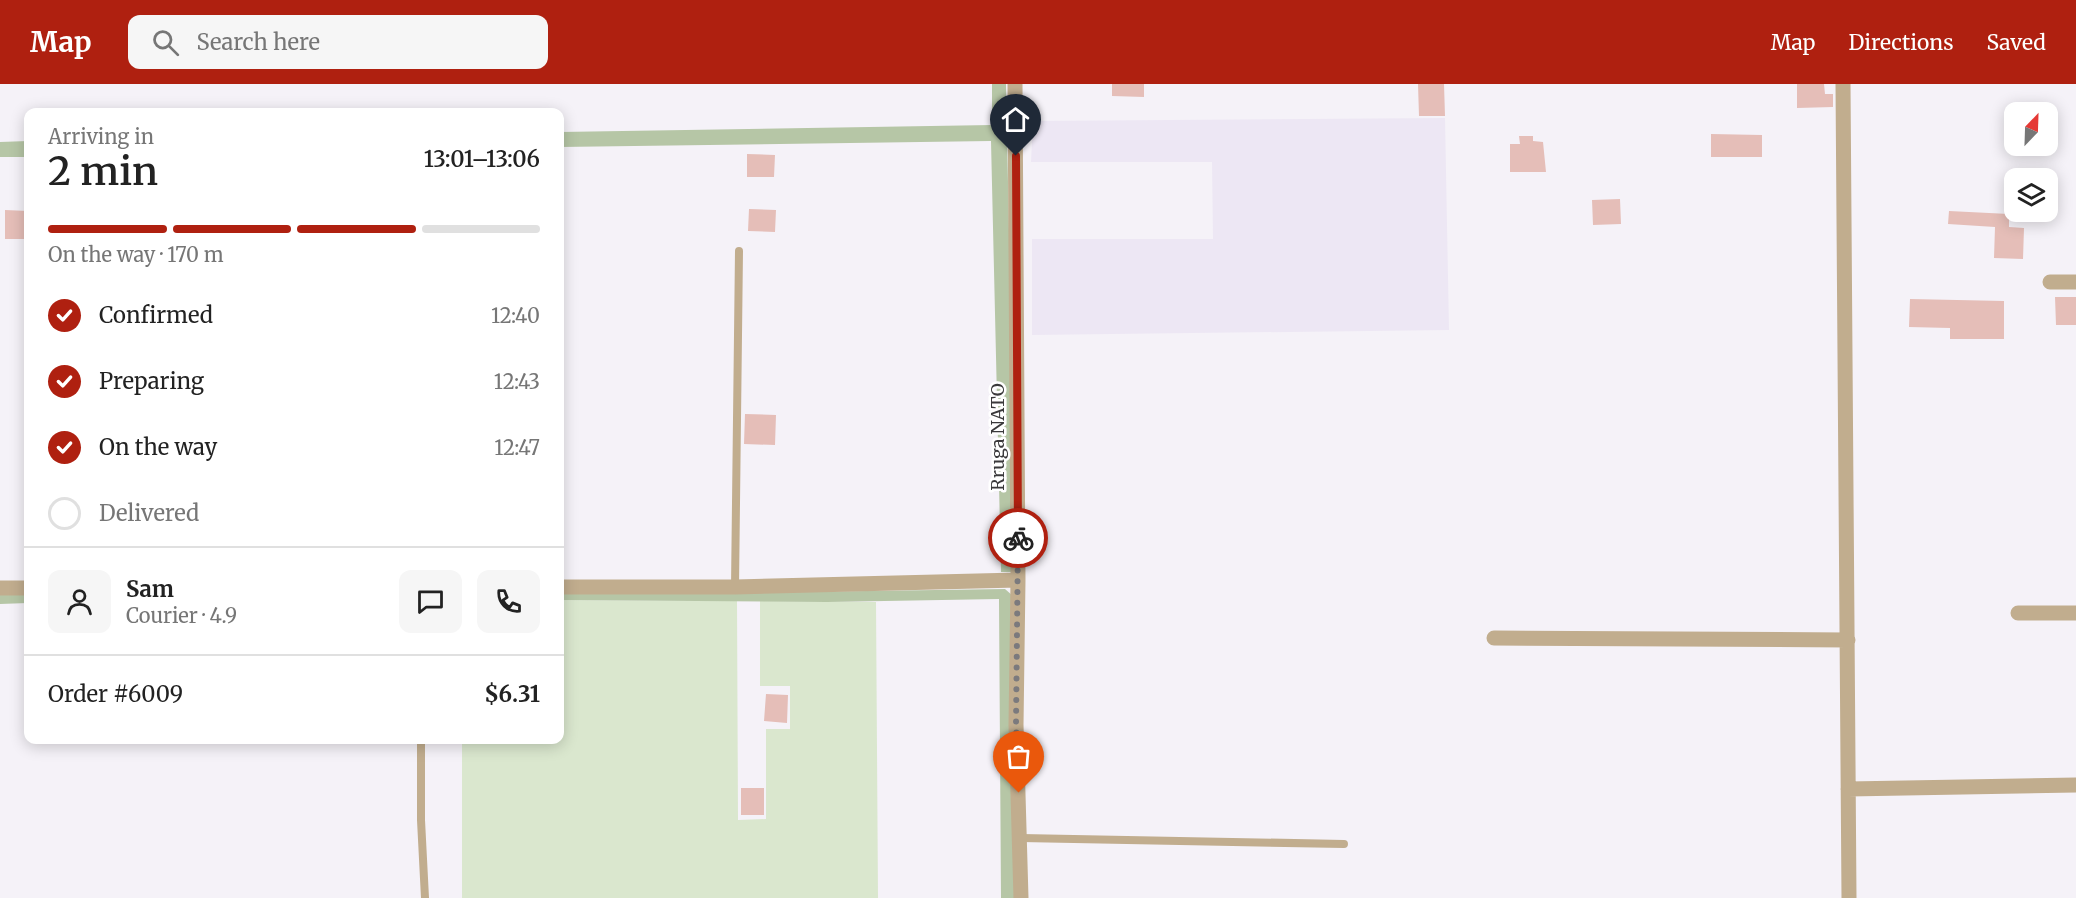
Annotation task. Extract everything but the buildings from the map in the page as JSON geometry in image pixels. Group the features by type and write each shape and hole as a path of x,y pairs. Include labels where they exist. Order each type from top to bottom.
{"street":[{"name":"Rruga NATO","path":"1015,84 1018,580 1016,725 1021,898"},
{"path":"1843,84 1849,898"},
{"path":"2050,282 2076,282"},
{"path":"564,587 735,587 1018,580"},
{"path":"0,588 24,588"},
{"path":"2018,613 2076,613"},
{"path":"1494,638 1848,640"},
{"path":"1848,789 2076,785"}],"lane":[{"path":"735,587 739,251"},
{"path":"421,744 421,820 425,898"},
{"path":"1021,838 1344,844"}],"shaded area":[{"path":"1445,118 1449,330 1032,335 1032,239 1213,239 1212,162 1031,162 1033,121"}],"green space":[{"path":"992,84 1006,84 1016,572 1001,572 991,141 564,147 564,132 992,125"},
{"path":"24,141 24,157 0,157 0,142"},
{"path":"1005,589 1013,596 1016,898 1001,898 999,599 827,602 564,600 564,592 735,593"},
{"path":"0,593 24,593 24,603 0,604"},
{"path":"564,600 737,601 738,820 766,819 766,729 790,729 790,686 760,686 760,601 876,602 878,898 462,898 462,744 564,744"}],"way so far":[{"path":"1018,538 1016,725 1019,793"}],"route":[{"path":"1016,156 1018,538"}]}
